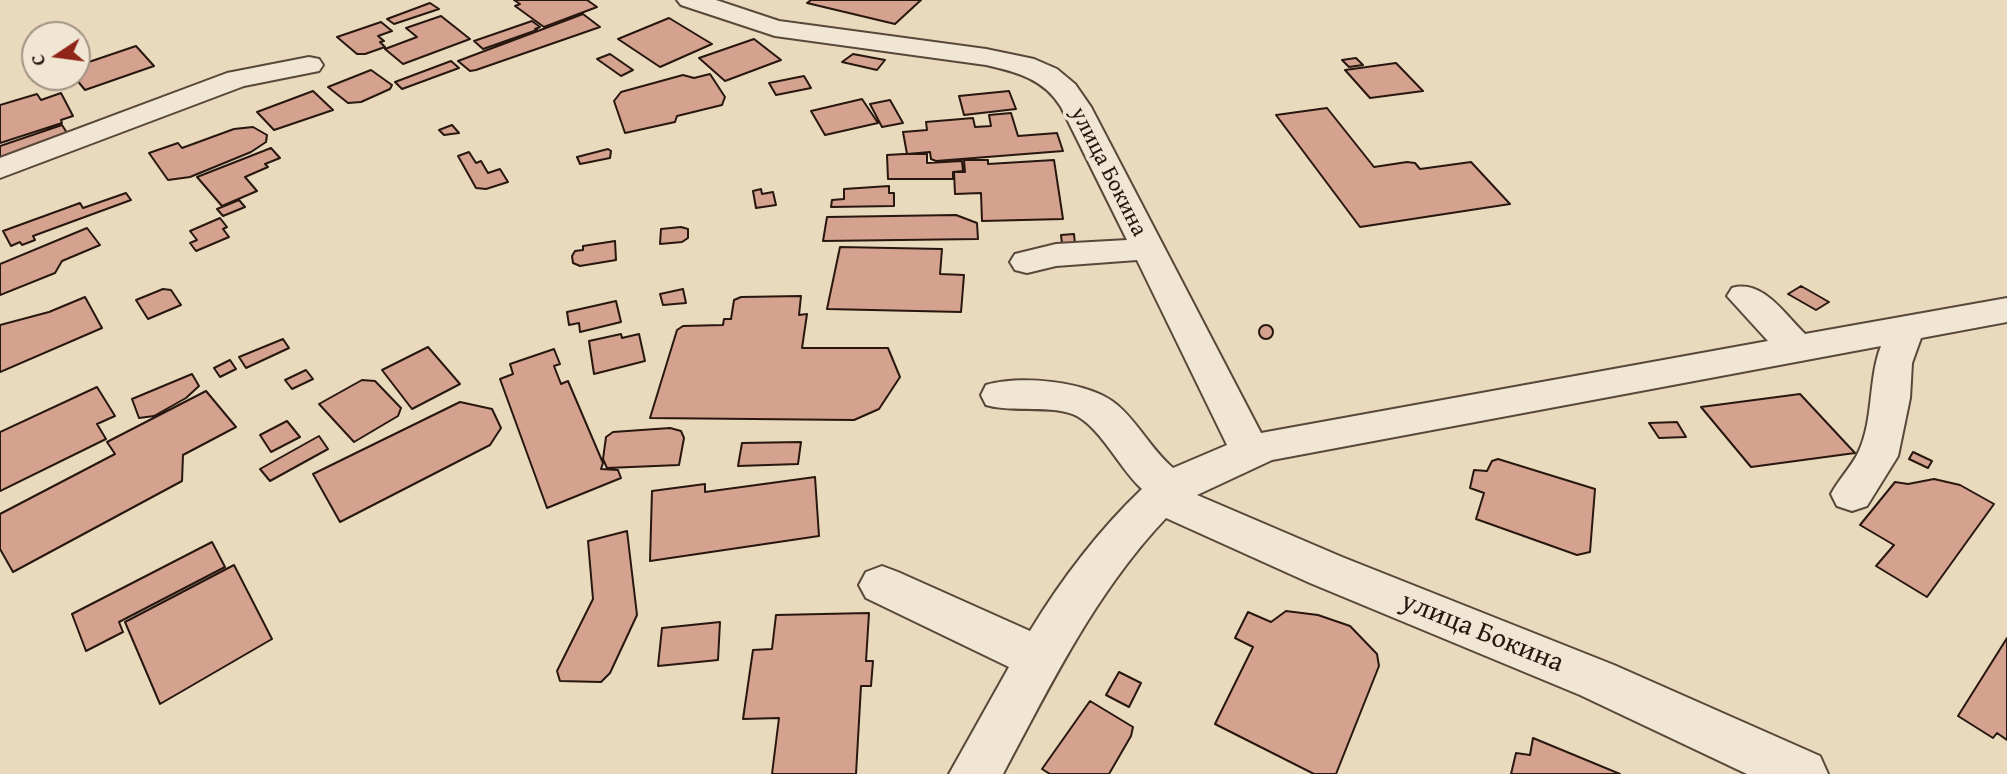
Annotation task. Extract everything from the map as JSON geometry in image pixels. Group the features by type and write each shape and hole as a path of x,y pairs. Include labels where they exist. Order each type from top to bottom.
{"street":[{"name":"улица Бокина","path":"690,0 775,28 986,57 1024,65 1047,75 1065,90 1076,107 1251,452"},
{"path":"0,169 237,79 309,65"},
{"path":"1027,262 1056,255 1148,249"},
{"path":"1745,296 1798,349"},
{"path":"975,774 1041,659 1117,541 1165,494 1251,452 1268,446 1460,409 2007,310"},
{"path":"1852,494 1878,456 1891,398 1893,363 1906,329"},
{"name":"улица Бокина","path":"1000,395 1026,394 1085,402 1104,415 1165,494 1326,570 1597,680 1802,774"},
{"path":"882,585 1041,659"}],"building":[{"path":"514,0 587,0 597,7 544,27 515,6 520,4"},
{"path":"811,0 921,0 895,24 807,3"},
{"path":"430,3 439,9 394,24 387,19"},
{"path":"583,14 600,27 476,70 470,71 458,61"},
{"path":"441,16 470,39 403,64 385,49 417,37 406,28"},
{"path":"669,18 712,44 660,67 618,39"},
{"path":"532,21 540,27 535,29 537,30 483,49 474,41"},
{"path":"381,22 392,31 378,36 384,41 380,42 385,47 365,54 357,54 337,37"},
{"path":"754,39 781,60 725,81 699,58"},
{"path":"136,46 154,66 91,88 91,61"},
{"path":"610,54 633,70 621,76 597,59"},
{"path":"853,54 885,60 877,70 842,62"},
{"path":"1356,58 1363,65 1349,67 1342,60"},
{"path":"451,61 459,68 402,89 395,82"},
{"path":"1396,63 1423,91 1370,98 1345,70"},
{"path":"371,70 392,85 390,89 361,102 348,103 328,87"},
{"path":"710,74 725,97 722,105 677,116 675,122 625,133 614,101 621,92 683,75 694,78"},
{"path":"804,76 811,88 776,95 769,83"},
{"path":"313,91 333,110 274,130 257,112"},
{"path":"1009,91 1016,109 964,115 959,96"},
{"path":"61,93 73,116 61,120 62,123 0,143 0,105 37,94 41,100"},
{"path":"862,99 878,123 825,135 811,111"},
{"path":"890,100 903,123 882,127 870,104"},
{"path":"1327,108 1374,167 1407,162 1415,163 1420,169 1471,162 1510,204 1360,227 1276,115"},
{"path":"1011,113 1018,136 1057,133 1063,151 936,161 931,159 930,152 907,154 903,132 927,130 926,122 973,118 975,127 991,126 989,115"},
{"path":"62,125 69,136 0,162 0,146"},
{"path":"452,125 459,133 444,135 439,130"},
{"path":"253,127 267,135 266,142 251,152 190,177 168,180 149,153 178,143 182,148 234,129"},
{"path":"271,148 280,158 265,164 268,167 245,177 257,191 222,206 197,177"},
{"path":"608,149 611,151 610,158 580,164 577,157"},
{"path":"469,152 476,163 481,161 488,173 500,169 508,182 486,189 476,188 458,156"},
{"path":"927,154 927,163 962,161 963,171 953,172 953,179 888,179 887,155"},
{"path":"964,160 988,160 988,164 1054,160 1063,219 982,221 981,193 955,194 954,172 965,172"},
{"path":"889,186 889,193 894,193 894,206 831,207 832,200 844,199 844,189"},
{"path":"761,189 762,194 773,192 776,205 756,208 753,191"},
{"path":"126,193 131,200 33,236 35,240 22,245 20,242 11,246 3,231 80,203 83,208"},
{"path":"239,200 245,207 223,216 217,209"},
{"path":"956,215 977,223 978,239 823,241 827,217"},
{"path":"220,218 227,227 223,229 229,237 196,251 190,243 197,240 190,231"},
{"path":"87,228 100,245 62,261 55,273 0,295 0,264"},
{"path":"661,229 688,229 688,238 682,242 660,244"},
{"path":"1074,234 1075,244 1062,244 1061,235"},
{"path":"615,241 616,260 580,266 573,263 572,256 575,251 583,250 583,246"},
{"path":"840,247 942,249 940,274 964,275 961,312 827,309"},
{"path":"1801,286 1829,302 1816,310 1788,294"},
{"path":"163,289 171,290 181,305 148,319 136,300"},
{"path":"683,289 686,303 663,305 660,294"},
{"path":"801,296 799,315 807,314 802,348 888,348 900,377 879,409 854,420 650,418 677,330 683,326 723,325 724,319 731,319 734,300 741,297"},
{"path":"85,297 102,328 0,372 0,325 49,312"},
{"path":"616,301 621,322 580,332 579,323 569,325 567,312"},
{"path":"1263,325 1269,325 1273,332 1269,339 1263,339 1259,335 1259,329"},
{"path":"621,334 622,338 639,334 645,361 594,374 589,341"},
{"path":"283,339 289,348 246,368 239,357"},
{"path":"428,347 460,384 412,409 382,370"},
{"path":"554,349 560,364 554,366 561,384 568,381 603,463 601,469 618,470 621,478 547,508 500,379 513,374 510,364"},
{"path":"230,360 236,369 220,377 214,368"},
{"path":"306,370 313,379 292,389 285,380"},
{"path":"192,374 199,386 186,398 154,416 139,418 132,399"},
{"path":"362,380 375,381 401,408 398,416 354,442 319,404"},
{"path":"97,387 115,416 97,424 106,439 0,491 0,432"},
{"path":"206,391 236,427 183,455 182,481 13,572 0,549 0,514 115,454 107,442"},
{"path":"1800,394 1855,453 1751,467 1701,407"},
{"path":"460,402 492,409 501,428 490,445 340,522 313,474"},
{"path":"287,421 300,437 271,452 260,435"},
{"path":"1677,422 1686,437 1659,438 1649,423"},
{"path":"670,428 681,431 684,438 679,465 607,468 603,459 606,437 613,432"},
{"path":"319,436 328,449 270,481 260,469"},
{"path":"801,442 798,464 738,466 742,443"},
{"path":"1913,452 1932,461 1928,468 1909,459"},
{"path":"1498,459 1595,489 1590,552 1577,555 1476,519 1484,493 1470,488 1474,470 1487,471 1492,461"},
{"path":"815,477 819,536 650,561 652,491 705,484 705,492"},
{"path":"1934,479 1960,485 1994,504 1927,597 1876,566 1894,545 1860,525 1895,482 1908,484"},
{"path":"627,531 637,615 610,673 601,682 560,681 557,671 593,599 588,541"},
{"path":"212,542 225,567 119,622 123,632 86,651 72,614"},
{"path":"234,565 272,639 160,704 125,622"},
{"path":"1286,611 1318,615 1350,626 1377,654 1379,666 1336,774 1314,774 1215,724 1253,647 1235,638 1248,612 1271,622"},
{"path":"869,613 866,661 873,661 871,686 861,686 856,774 772,774 779,718 743,719 753,650 772,649 776,615"},
{"path":"720,622 718,660 658,666 662,628"},
{"path":"2007,638 2007,740 1997,733 1993,738 1958,716"},
{"path":"1119,672 1141,683 1129,707 1106,695"},
{"path":"1090,701 1133,727 1131,736 1109,774 1050,774 1042,769"},
{"path":"1533,738 1620,774 1511,774 1516,753 1530,755"}]}
